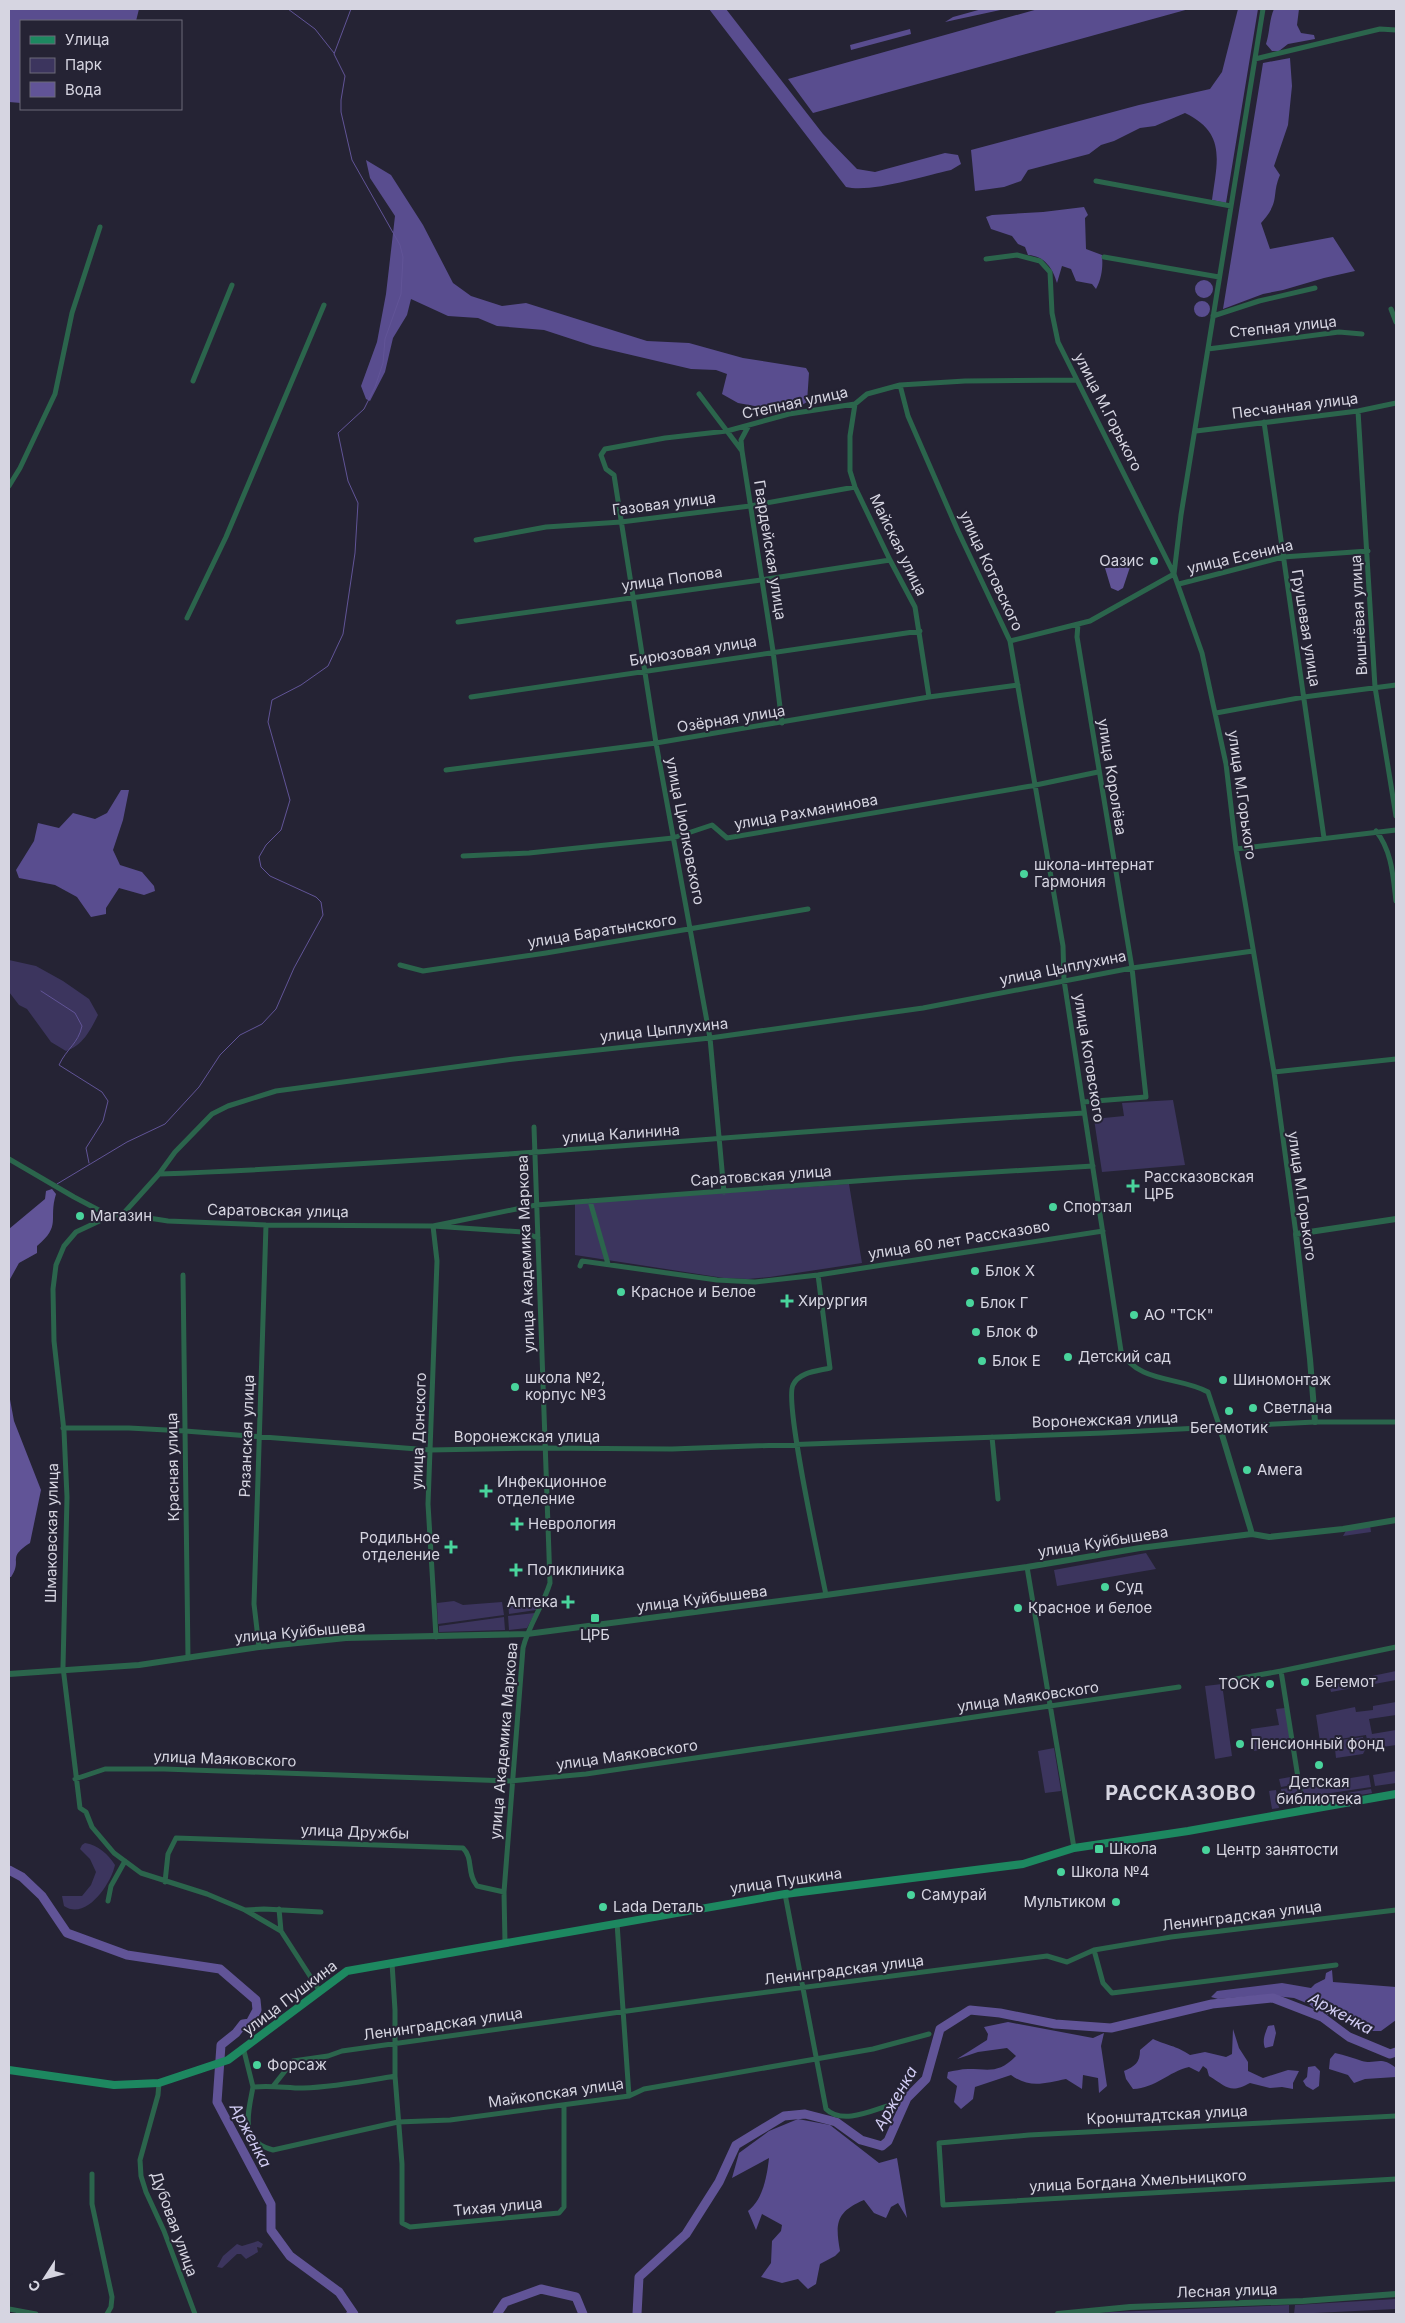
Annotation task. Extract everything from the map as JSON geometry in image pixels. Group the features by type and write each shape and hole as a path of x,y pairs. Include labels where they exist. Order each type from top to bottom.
{"main road":[{"name":"улица Пушкина","path":"9,2070 114,2085 159,2083 228,2060 244,2051 319,1990 347,1971 785,1894 1023,1864 1074,1848 1396,1794"}],"street":[{"path":"1010,641 1090,621 1174,574 1219,277 1263,9"},
{"path":"1255,59 1380,29 1396,30"},
{"path":"1096,180 1231,206"},
{"path":"9,486 20,468 55,394 72,313 100,228"},
{"name":"улица М.Горького","path":"986,259 1017,255 1040,261 1050,272 1052,313 1058,342 1174,574 1202,653 1226,764 1236,849 1274,1072 1296,1234 1315,1422"},
{"path":"1104,257 1219,277"},
{"path":"193,381 232,285"},
{"path":"1213,316 1259,301 1316,288"},
{"path":"187,618 226,537 324,305"},
{"path":"1391,309 1396,322"},
{"name":"Степная улица","path":"1208,348 1339,332 1362,334"},
{"name":"Степная улица","path":"614,475 606,469 601,459 605,449 666,438 727,431 789,414 855,404 867,394 900,385 965,381 1077,380"},
{"name":"улица Котовского","path":"900,385 912,425 958,531 1010,641 1063,946 1064,980 1118,1340 1124,1358 1129,1365 1148,1375 1208,1392 1220,1428"},
{"name":"Гвардейская улица","path":"699,394 742,451 773,651 782,723"},
{"name":"Майская улица","path":"855,404 850,436 850,471 855,487 915,608 920,630 929,698"},
{"name":"Песчанная улица","path":"1196,431 1358,411 1396,404"},
{"name":"Вишнёвая улица","path":"1358,411 1375,687 1396,816"},
{"name":"Грушевая улица","path":"1264,422 1324,838"},
{"path":"742,451 741,440 749,425"},
{"name":"улица Циолковского","path":"614,475 656,743 692,929 710,1038 724,1192"},
{"name":"Газовая улица","path":"476,540 546,527 621,522 750,506 855,487"},
{"name":"улица Есенина","path":"1178,584 1282,557 1368,551"},
{"name":"улица Попова","path":"458,622 890,560"},
{"name":"улица Королёва","path":"1078,624 1077,637 1098,772 1132,968 1146,1097 1083,1102"},
{"name":"Бирюзовая улица","path":"471,697 920,630"},
{"name":"Озёрная улица","path":"446,770 656,743 1018,685"},
{"path":"1216,713 1304,697 1396,685"},
{"name":"улица Рахманинова","path":"463,856 529,853 673,838 712,825 727,838 1036,785 1098,772"},
{"path":"1236,849 1396,830"},
{"path":"1376,831 1385,841 1390,858 1396,901"},
{"name":"улица Баратынского","path":"400,965 422,971 808,909"},
{"name":"улица Цыплухина","path":"123,1214 175,1152 212,1114 228,1106 276,1091 514,1059 710,1038 923,1008 1132,968 1253,951"},
{"path":"1274,1072 1396,1060"},
{"name":"улица Калинина","path":"158,1174 339,1166 1084,1113"},
{"name":"улица Академика Маркова","path":"505,1943 504,1892 523,1648 526,1634 540,1612 550,1582 534,1127"},
{"path":"9,1159 110,1216"},
{"name":"Саратовская улица","path":"433,1226 536,1205 897,1178 1093,1166"},
{"path":"590,1201 608,1264"},
{"name":"Саратовская улица","path":"110,1216 123,1214 168,1221 266,1225 433,1226 523,1232 538,1238"},
{"name":"Шмаковская улица","path":"110,1216 76,1232 64,1246 56,1265 52,1289 54,1341 63,1428 67,1497 63,1671 80,1808 86,1812 92,1827 114,1853 141,1873 207,1894 245,1910 281,1931 319,1990"},
{"path":"1296,1234 1396,1219"},
{"name":"Рязанская улица","path":"259,1646 254,1604 266,1225"},
{"name":"улица Донского","path":"433,1226 437,1261 428,1504 436,1637"},
{"name":"улица 60 лет Рассказово","path":"580,1266 582,1261 733,1282 755,1282 818,1275 1103,1231"},
{"name":"Красная улица","path":"183,1275 188,1658"},
{"path":"818,1275 830,1368 801,1376 792,1386 790,1398 826,1595"},
{"name":"Воронежская улица","path":"63,1428 129,1428 185,1431 430,1450 546,1448 672,1449 1220,1428 1315,1422 1396,1422"},
{"path":"1220,1428 1252,1534"},
{"path":"992,1437 998,1498"},
{"name":"улица Куйбышева","path":"9,1674 139,1666 259,1646 346,1638 526,1634 1027,1567 1140,1548 1252,1534 1269,1537 1343,1529 1396,1520"},
{"path":"1027,1567 1074,1848"},
{"path":"1230,1680 1396,1647"},
{"path":"1280,1671 1303,1809"},
{"name":"улица Маяковского","path":"75,1778 105,1769 164,1769 512,1781 586,1774 1179,1688"},
{"name":"улица Дружбы","path":"165,1882 168,1854 176,1838 463,1848 468,1853 470,1878 477,1886 504,1892"},
{"path":"108,1901 111,1886 125,1861"},
{"path":"785,1894 826,2109 832,2115 849,2117 894,2104"},
{"path":"280,1909 281,1931"},
{"name":"Шмаковская улица","path":"245,1910 280,1909 321,1912"},
{"name":"Ленинградская улица","path":"274,2085 293,2061 328,2056 342,2050 1047,1956 1067,1962 1094,1950 1171,1937 1396,1910"},
{"path":"617,1923 629,2096"},
{"path":"1094,1950 1103,1983 1112,1993 1336,1964"},
{"path":"392,1963 398,2122"},
{"name":"Майкопская улица","path":"253,2087 246,2114 251,2136 259,2146 273,2150 398,2122 450,2120 629,2096 644,2089 873,2049 929,2034"},
{"path":"244,2051 253,2087 274,2085 300,2088 333,2086 395,2076"},
{"name":"Дубовая улица","path":"159,2083 158,2095 140,2160 142,2176 146,2192 168,2240 195,2314"},
{"name":"Тихая улица","path":"398,2122 402,2164 402,2223 410,2227 559,2213 564,2207 564,2105"},
{"name":"Кронштадтская улица","path":"939,2143 1029,2135 1396,2116"},
{"name":"улица Богдана Хмельницкого","path":"939,2143 943,2205 1396,2179"},
{"path":"92,2174 92,2204 112,2296 112,2307 107,2314"},
{"name":"Лесная улица","path":"1058,2314 1130,2308 1303,2301 1396,2294"},
{"path":"9,2308 36,2314"}],"green space":[{"path":"9,960 36,966 63,981 89,999 98,1015 89,1032 77,1045 66,1051 51,1042 27,1009 19,1005 9,992"},
{"path":"1173,1100 1185,1165 1102,1172 1094,1119 1124,1116 1122,1103"},
{"path":"849,1184 862,1263 748,1279 724,1278 575,1255 575,1203"},
{"path":"1370,1525 1371,1532 1343,1536 1347,1529"},
{"path":"1146,1553 1156,1569 1057,1586 1054,1570"},
{"path":"541,1598 536,1610 509,1614 508,1601"},
{"path":"454,1601 463,1605 502,1602 504,1615 438,1624 437,1603"},
{"path":"535,1613 527,1628 509,1630 508,1616"},
{"path":"504,1617 505,1630 439,1632 439,1626"},
{"path":"1396,1671 1396,1680 1331,1692 1329,1685"},
{"path":"1222,1684 1232,1756 1215,1759 1205,1686"},
{"path":"1396,1702 1396,1715 1369,1719 1372,1734 1396,1730 1396,1745 1369,1749 1366,1735 1320,1742 1316,1715 1355,1707 1356,1712 1373,1710 1373,1706"},
{"path":"1285,1708 1291,1745 1254,1751 1251,1729 1279,1725 1276,1709"},
{"path":"1363,1737 1365,1750 1363,1754 1336,1758 1334,1741"},
{"path":"1054,1748 1061,1791 1045,1793 1038,1751"},
{"path":"1396,1771 1396,1783 1375,1786 1373,1775"},
{"path":"1369,1775 1371,1787 1304,1797 1302,1786"},
{"path":"1296,1776 1297,1784 1281,1787 1279,1779"},
{"path":"1298,1787 1300,1798 1283,1801 1281,1789"},
{"path":"1371,1789 1372,1793 1305,1804 1304,1800"},
{"path":"1276,1790 1279,1808 1272,1809 1269,1791"},
{"path":"85,1843 102,1851 115,1865 108,1882 96,1898 89,1905 81,1909 72,1909 64,1906 62,1896 82,1896 91,1885 96,1872 90,1859 80,1849"},
{"path":"258,2241 263,2244 261,2248 257,2247 258,2252 246,2259 241,2254 237,2254 222,2268 217,2267 223,2256 237,2244 242,2246"},
{"path":"1396,2299 1396,2309 1294,2314 1295,2305"},
{"path":"1289,2305 1289,2314 1085,2314 1113,2312"}],"shaded area":[{"path":"9,9 139,9 136,20 20,20 20,103 9,102"},
{"path":"709,9 726,9 823,134 857,169 875,172 945,153 958,155 961,164 951,170 883,186 869,188 846,187"},
{"path":"982,9 1005,9 945,22 953,17"},
{"path":"1038,9 1189,9 813,113 788,79"},
{"path":"1238,9 1258,9 1226,203 1212,200 1217,161 1213,139 1208,130 1185,113 1155,126 1140,128 1114,141 1101,145 1089,154 1028,170 1021,181 1004,187 975,191 971,150 1139,105 1210,89 1222,72"},
{"path":"1274,9 1299,9 1297,25 1301,33 1314,35 1315,39 1288,44 1279,51 1272,51 1266,44"},
{"path":"910,29 911,34 851,50 850,45"},
{"path":"1290,58 1292,86 1288,125 1274,166 1280,175 1273,204 1261,223 1270,249 1333,237 1355,271 1263,294 1223,309 1263,63"},
{"path":"366,160 391,175 423,225 453,283 471,296 502,306 526,303 647,341 689,343 743,358 806,368 809,373 807,402 797,408 760,407 738,403 722,394 727,374 716,370 691,369 593,346 544,330 497,326 478,318 448,316 411,299 407,315 393,338 385,372 370,401 366,399 361,386 377,342 386,294 395,216 370,178"},
{"path":"1084,207 1088,215 1085,218 1086,249 1102,255 1102,272 1096,289 1092,284 1076,281 1071,269 1062,266 1057,283 1051,268 1044,261 1028,255 1025,247 1018,244 1012,236 991,229 986,217 992,215"},
{"path":"1200,280 1208,280 1213,285 1211,296 1200,298 1195,293 1195,285"},
{"path":"1202,301 1208,303 1210,309 1208,315 1202,317 1196,315 1194,309 1196,303"},
{"path":"121,790 129,790 123,820 113,850 120,865 142,872 154,886 155,891 144,895 119,888 106,908 106,914 91,917 77,897 55,885 19,878 16,870 34,841 38,823 59,828 73,813 95,819 107,813"},
{"path":"1332,1970 1333,1982 1396,1987 1396,2020 1381,2031 1366,2031 1347,2020 1318,2012 1309,2004 1294,1998 1265,1995 1218,1999 1211,1997 1217,1991 1282,1983 1311,1988 1325,1979 1326,1973"},
{"path":"1008,2022 1093,2038 1104,2033 1101,2046 1107,2086 1099,2093 1098,2078 1083,2075 1082,2089 1066,2079 1038,2084 1025,2082 1011,2075 975,2087 973,2099 961,2109 954,2102 957,2086 947,2078 948,2072 965,2069 988,2070 999,2068 1010,2062 1016,2056 1007,2048 978,2052 957,2059 987,2040 988,2034 984,2027"},
{"path":"1274,2025 1276,2033 1273,2046 1265,2048 1264,2040 1268,2026"},
{"path":"1233,2029 1239,2048 1248,2062 1248,2071 1263,2078 1288,2070 1299,2071 1293,2083 1293,2089 1282,2087 1270,2088 1250,2083 1238,2088 1229,2088 1209,2076 1207,2069 1203,2066 1199,2072 1189,2067 1141,2088 1133,2089 1126,2079 1124,2071 1136,2064 1140,2050 1153,2039 1180,2049 1190,2055 1205,2052 1226,2057 1232,2054"},
{"path":"1335,2053 1367,2062 1386,2062 1396,2068 1396,2077 1365,2079 1354,2083 1348,2075 1329,2069 1330,2059"},
{"path":"1315,2066 1320,2071 1319,2086 1313,2090 1306,2086 1303,2081 1307,2077 1308,2067"},
{"path":"798,2119 830,2125 879,2163 897,2158 907,2218 898,2203 891,2207 886,2218 874,2213 864,2200 848,2209 843,2214 838,2226 840,2251 820,2264 816,2284 808,2289 798,2279 782,2283 761,2277 771,2263 772,2241 781,2231 782,2225 762,2214 756,2230 748,2211 761,2194 769,2158 732,2178 739,2153 769,2131"}],"water":[{"path":"1130,567 1123,588 1118,591 1111,588 1105,568"},
{"path":"52,1189 56,1194 52,1227 45,1239 37,1246 37,1253 19,1263 9,1281 9,1229 45,1199 46,1191"},
{"path":"9,1394 14,1421 41,1490 30,1543 19,1552 16,1567 11,1577 9,1577"}],"waterway":[{"path":"288,9 315,29 334,53"},
{"path":"57,1184 127,1142 165,1124 199,1087 220,1055 240,1035 262,1024 276,1009 294,968 323,915 321,902 316,897 270,876 261,867 259,857 266,845 281,830 290,800 268,722 272,700 301,685 328,666 343,634 355,553 358,503 348,481 338,433 364,409 375,387 383,363 385,339 401,294 403,257 400,245 352,160 341,112 345,76 334,54 351,9"},
{"path":"41,991 75,1013 82,1026 78,1037 59,1065 102,1092 108,1101 103,1121 86,1148 89,1163"},
{"name":"Арженка","path":"9,1870 22,1877 42,1896 67,1933 127,1955 220,1969 256,2000 257,2010 250,2023 243,2024 236,2033 221,2045 217,2102 271,2204 271,2230 290,2256 339,2292 354,2314"},
{"name":"Арженка","path":"637,2314 639,2277 686,2234 719,2182 736,2145 784,2116 805,2114 836,2122 861,2140 882,2146 888,2141 907,2098 926,2079 940,2029 970,2010 1000,2013 1055,2024 1111,2028 1212,2004 1273,1998 1322,2017 1349,2037 1390,2054 1396,2052"},
{"name":"Арженка","path":"497,2314 505,2302 541,2289 576,2297 583,2314"},
{"name":"Арженка","path":"345,2314 351,2310"}],"place":[{"name":"Оазис","path":"1154,561"},
{"name":"школа-интернат Гармония","path":"1024,874"},
{"name":"Рассказовская ЦРБ","path":"1133,1186"},
{"name":"Спортзал","path":"1053,1207"},
{"name":"Магазин","path":"80,1216"},
{"name":"Блок Х","path":"975,1271"},
{"name":"Красное и Белое","path":"621,1292"},
{"name":"Хирургия","path":"787,1301"},
{"name":"Блок Г","path":"970,1303"},
{"name":"АО \"ТСК\"","path":"1134,1315"},
{"name":"Блок Ф","path":"976,1332"},
{"name":"Детский сад","path":"1068,1357"},
{"name":"Блок Е","path":"982,1361"},
{"name":"Шиномонтаж","path":"1223,1380"},
{"name":"школа №2, корпус №3","path":"515,1387"},
{"name":"Светлана","path":"1253,1408"},
{"name":"Бегемотик","path":"1229,1411"},
{"name":"Амега","path":"1247,1470"},
{"name":"Инфекционное отделение","path":"486,1491"},
{"name":"Неврология","path":"517,1524"},
{"name":"Родильное отделение","path":"451,1547"},
{"name":"Поликлиника","path":"516,1570"},
{"name":"Суд","path":"1105,1587"},
{"name":"Аптека","path":"568,1602"},
{"name":"Красное и белое","path":"1018,1608"},
{"name":"ЦРБ","path":"595,1618"},
{"name":"Бегемот","path":"1305,1682"},
{"name":"ТОСК","path":"1270,1684"},
{"name":"Пенсионный фонд","path":"1240,1744"},
{"name":"Детская библиотека","path":"1319,1765"},
{"name":"Школа","path":"1099,1849"},
{"name":"Центр занятости","path":"1206,1850"},
{"name":"Школа №4","path":"1061,1872"},
{"name":"Самурай","path":"911,1895"},
{"name":"Мультиком","path":"1116,1902"},
{"name":"Lada Dеталь","path":"603,1907"},
{"name":"Форсаж","path":"257,2065"}],"district":[{"name":"РАССКАЗОВО","path":"1181,1793"}]}
